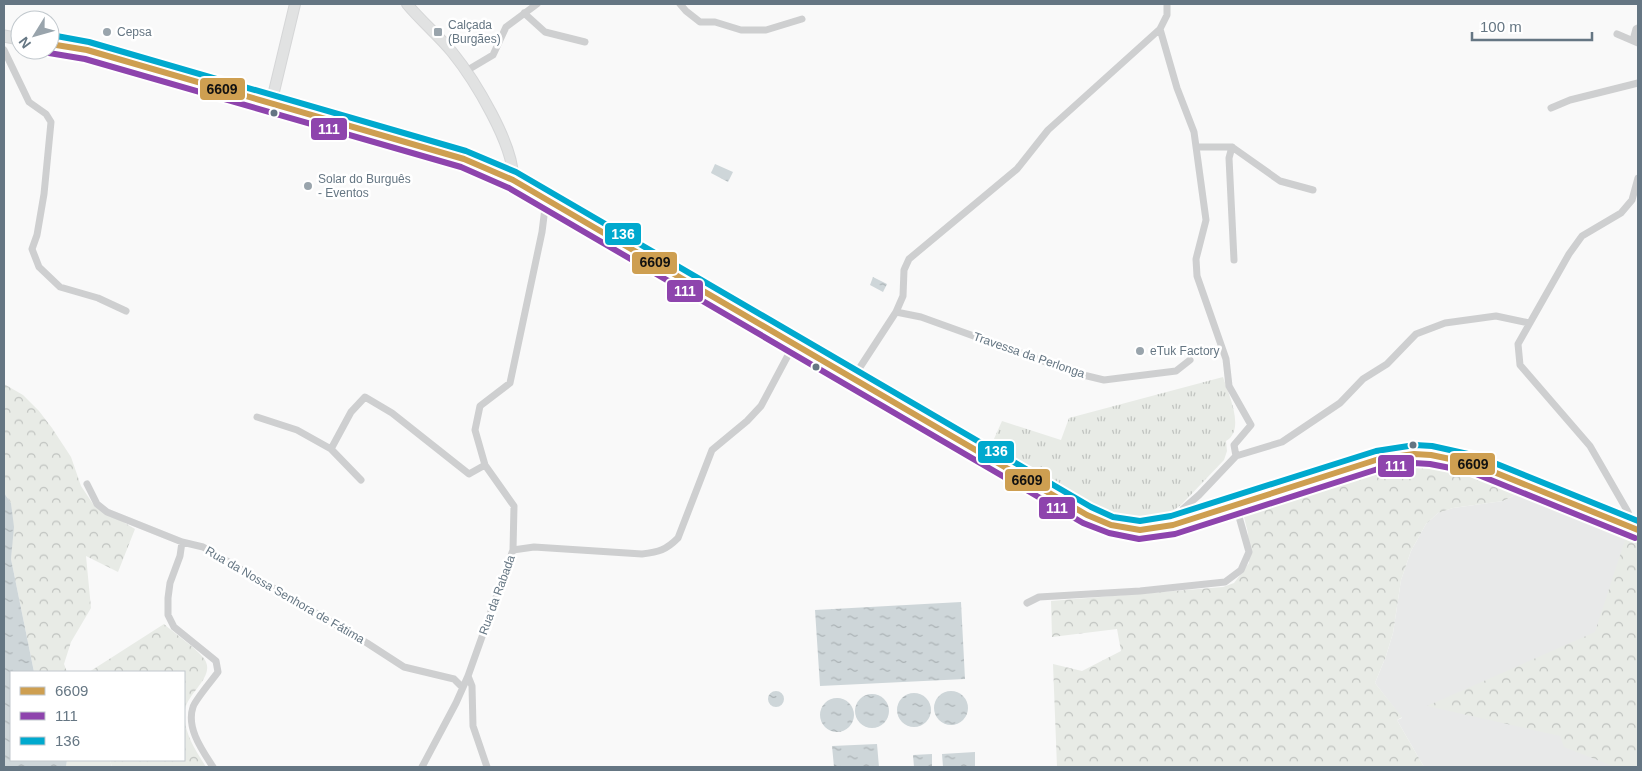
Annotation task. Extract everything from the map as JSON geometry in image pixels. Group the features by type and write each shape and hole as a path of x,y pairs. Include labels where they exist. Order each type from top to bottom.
{"main road":[{"path":"60,46 87,50 464,159 512,180 1087,515 1110,525 1140,530 1173,525 1379,459 1399,455 1431,455 1474,464 1636,529"}],"street":[{"path":"271,104 295,4"},
{"path":"407,4 451,50 466,70 498,124 513,170 512,180"},
{"path":"466,70 493,54 506,27 537,4"},
{"path":"680,4 700,22 715,22 741,30 766,30 802,19"},
{"path":"853,378 896,312 902,296 904,270 909,259 1017,169 1048,130 1160,29 1167,15 1167,4"},
{"path":"524,13 545,32 585,42"},
{"path":"1617,34 1636,41 1636,29 1638,28"},
{"path":"1160,29 1177,88 1194,132 1206,220 1196,259 1197,276 1226,359 1230,386 1251,425 1234,444 1236,456"},
{"path":"4,50 29,102 46,114 51,122 44,194 37,235 32,249 39,267 60,287 98,298 126,311"},
{"path":"1551,108 1570,100 1638,83"},
{"path":"1196,147 1232,147 1280,180 1314,190"},
{"path":"1232,147 1229,158 1234,260"},
{"path":"1636,529 1590,446 1520,365 1518,344 1569,254 1582,236 1621,213 1632,200 1638,178"},
{"name":"Rua da Rabada","path":"422,767 468,676 513,550 514,506 485,465 475,430 480,406 510,383 542,232 546,200"},
{"name":"Travessa da Perlonga","path":"896,312 921,317 1080,374 1104,380 1176,371 1190,360"},
{"path":"1173,525 1183,509 1236,456 1282,442 1340,403 1363,379 1387,364 1416,334 1445,323 1496,316 1529,323"},
{"path":"513,550 534,547 642,554 658,552 668,548 678,538 712,450 747,422 761,406 794,344"},
{"path":"331,449 351,412 365,397 392,413 469,474 485,465"},
{"path":"257,417 296,430 331,449 361,480"},
{"name":"Rua da Nossa Senhora de Fátima","path":"87,484 97,504 107,512 182,542 203,547 404,666 454,679 462,687"},
{"path":"1026,603 1039,597 1140,591 1225,582 1241,570 1249,552 1236,506"},
{"path":"182,542 180,556 170,583 168,615 174,627 216,661 218,672 194,705 190,721 201,748 213,767"},
{"path":"468,676 472,686 473,726 488,767"}],"shaded area":[{"path":"1523,491 1638,537 1638,767 1424,767 1397,720 1402,718 1375,683 1393,633 1401,580 1411,551 1426,524 1438,513 1453,508 1503,501"}],"green space":[{"path":"1223,377 1235,420 1235,429 1232,436 1226,441 1227,451 1224,460 1182,504 1157,523 1138,523 1095,513 989,450 1002,421 1061,440 1069,418"},
{"path":"4,384 23,395 52,428 71,457 81,486 93,504 135,529 118,572 86,556 91,608 71,642 64,664 67,671 34,671 11,559 13,527 11,503 4,493"},
{"path":"1420,461 1455,465 1523,491 1503,501 1453,508 1438,513 1426,524 1411,551 1401,580 1393,633 1375,683 1402,717 1397,720 1424,767 1057,767 1053,664 1082,671 1121,651 1117,629 1052,637 1051,601 1223,587 1234,583 1249,563 1248,533 1244,517 1248,508 1387,463"},
{"path":"1626,537 1638,542 1638,767 1615,767 1564,747 1560,736 1427,706 1595,632"},
{"path":"164,624 197,651 205,660 207,666 204,679 187,703 185,710 185,671 91,671"},
{"path":"185,718 191,740 206,767 112,767 110,761 185,761"},
{"path":"67,761 110,761 112,767 66,767"}],"water":[{"path":"715,164 733,172 728,182 711,173"},
{"path":"873,277 887,284 883,292 870,285"},
{"path":"4,493 11,503 14,527 11,559 34,671 10,671 10,761 67,761 66,767 4,767"},
{"path":"961,602 965,679 820,686 815,610"},
{"path":"773,691 779,691 784,696 782,705 773,707 768,702 768,696"},
{"path":"951,691 963,696 968,708 963,720 951,725 939,720 934,708 939,696"},
{"path":"914,693 926,698 931,710 926,722 914,727 902,722 897,710 902,698"},
{"path":"872,694 884,699 889,711 884,723 872,728 860,723 855,711 860,699"},
{"path":"837,698 849,703 854,715 849,727 837,732 825,727 820,715 825,703"},
{"path":"877,744 879,767 834,767 832,746"},
{"path":"975,752 975,767 943,767 942,754"},
{"path":"932,754 932,767 914,767 913,755"}],"transit line":[{"name":"136","path":"60,37 89,42 466,151 516,172 1091,507 1113,517 1140,521 1171,516 1376,451 1415,445 1432,446 1477,456 1638,521"},
{"name":"6609","path":"60,46 87,50 464,159 513,180 1087,515 1111,525 1140,530 1173,525 1379,459 1414,454 1431,455 1474,464 1638,530"},
{"name":"111","path":"60,55 85,59 461,167 509,188 1083,523 1109,533 1139,539 1175,534 1381,468 1414,463 1430,464 1471,472 1635,538"}],"place":[{"name":"Cepsa","path":"107,32"},
{"name":"Calçada (Burgães)","path":"438,32"},
{"name":"Solar do Burguês - Eventos","path":"308,186"},
{"name":"eTuk Factory","path":"1140,351"}]}
